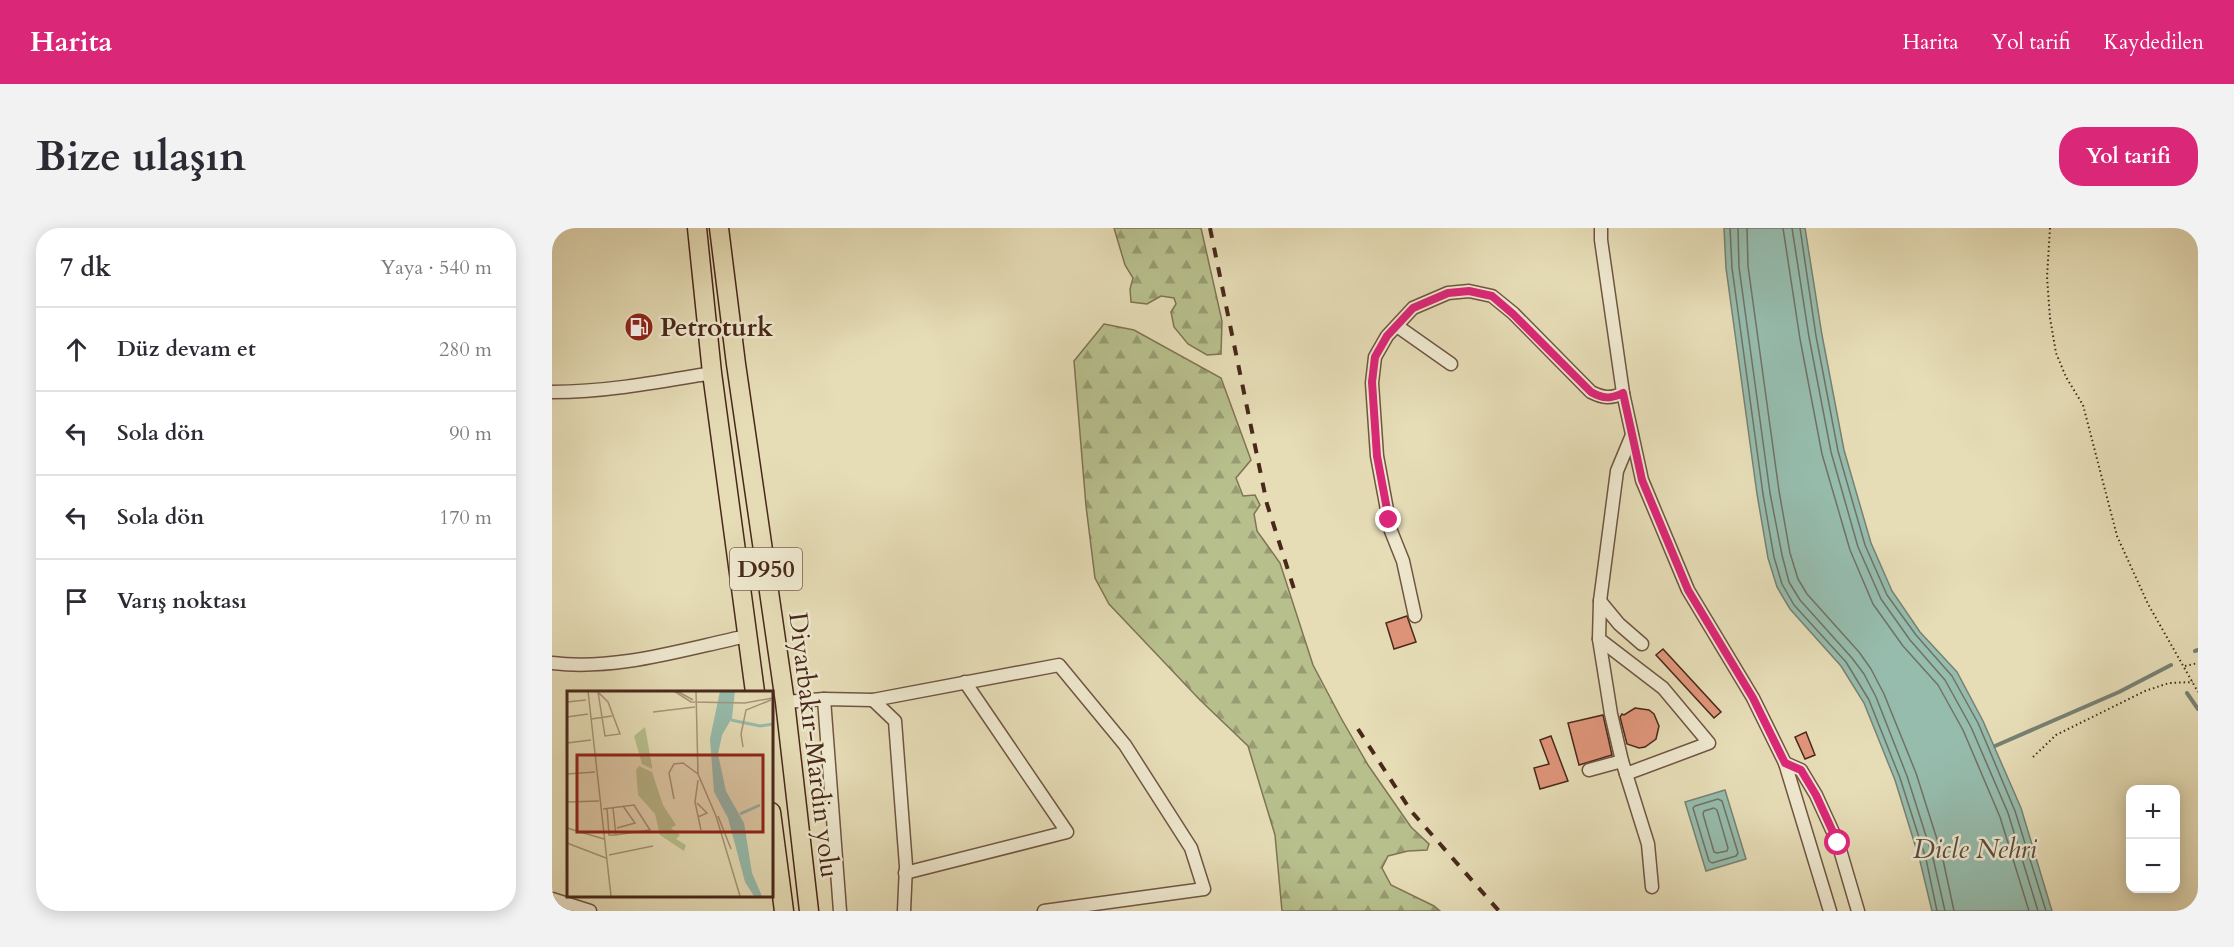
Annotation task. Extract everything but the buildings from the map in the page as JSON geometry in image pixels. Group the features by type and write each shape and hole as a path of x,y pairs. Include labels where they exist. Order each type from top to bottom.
{"highway":[{"name":"Diyarbakır-Mardin yolu","path":"697,228 712,373 755,691"},
{"name":"Diyarbakır-Mardin yolu","path":"719,228 736,364 785,702 809,911"},
{"name":"Diyarbakır-Mardin yolu","path":"772,820 784,911"}],"street":[{"path":"1601,228 1623,393 1642,480 1688,590 1753,698 1785,763 1830,911"},
{"path":"1415,616 1403,561 1389,520 1377,456 1372,382 1375,357 1387,336 1413,308 1448,293 1469,291 1492,296 1591,392 1601,398 1614,398 1623,393"},
{"path":"1397,326 1451,364"},
{"path":"552,392 639,385 712,373"},
{"path":"1632,435 1617,471 1600,601 1599,639 1611,714 1622,761 1648,844 1652,887"},
{"path":"1600,601 1619,624 1642,644"},
{"path":"552,663 583,666 632,660 747,636"},
{"path":"1599,639 1664,688 1709,743 1626,774"},
{"path":"785,702 824,699 873,700 1059,665 1125,745 1191,848 1204,889 1044,911"},
{"path":"905,873 1067,832 965,682"},
{"path":"824,699 840,911"},
{"path":"873,700 896,721 905,873 904,911"},
{"path":"1589,770 1622,761"},
{"path":"1785,763 1801,770 1816,795 1838,843 1858,911"},
{"path":"552,899 590,911"}],"path":[{"path":"2050,228 2047,277 2050,318 2056,353 2082,405 2117,536 2148,604 2198,692"},
{"path":"2185,666 2198,663"},
{"path":"2033,757 2056,735 2145,690 2169,683 2193,682"}],"green space":[{"path":"1114,228 1201,228 1222,321 1221,354 1207,355 1188,344 1174,327 1171,312 1176,304 1174,298 1161,296 1147,304 1131,302 1130,289 1133,278 1125,265"},
{"path":"1104,324 1134,330 1221,378 1251,460 1236,478 1243,496 1255,495 1260,505 1254,514 1257,531 1280,563 1313,665 1368,765 1411,827 1429,844 1427,850 1408,851 1388,856 1382,868 1391,885 1440,911 1282,911 1275,835 1248,746 1200,700 1109,604 1095,578 1086,506 1074,361"}],"water":[{"name":"Dicle Nehri","path":"1724,228 1805,228 1844,450 1871,543 1892,591 1920,632 1957,672 1983,721 2021,808 2052,911 1932,911 1920,861 1895,780 1864,703 1841,666 1790,609 1777,587 1768,558 1726,268"},
{"path":"1725,790 1746,859 1706,871 1685,802"}],"waterway":[{"path":"1995,746 2119,692 2171,665"},
{"path":"2187,693 2198,709"}],"railway":[{"path":"1210,228 1267,504 1295,592"},
{"path":"1358,729 1411,811 1499,911"}],"place":[{"name":"Petroturk","path":"639,327"}],"route":[{"path":"1389,520 1377,456 1372,382 1375,357 1387,336 1413,308 1448,293 1469,291 1492,296 1591,392 1601,398 1614,398 1623,393 1642,480 1688,590 1753,698 1785,763 1801,770 1816,795 1838,843"}]}
